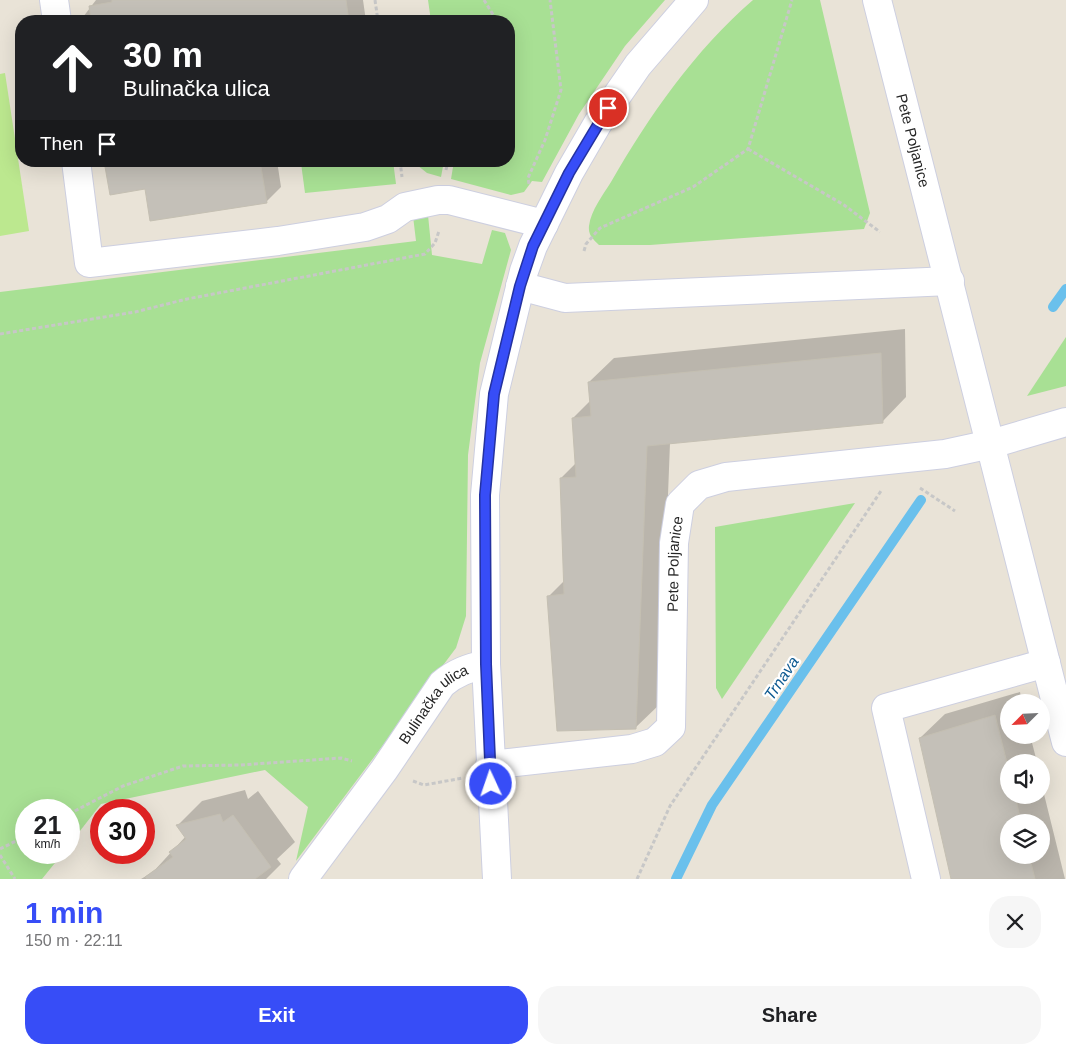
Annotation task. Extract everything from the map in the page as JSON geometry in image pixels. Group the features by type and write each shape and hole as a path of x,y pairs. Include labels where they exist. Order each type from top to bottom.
{"street":[{"path":"54,0 56,15"},
{"name":"Bulinačka ulica","path":"302,879 384,770 442,684 452,675 464,669 486,664 486,486 494,394 520,286 544,224 598,123 638,65 694,0"},
{"name":"Pete Poljanice","path":"877,0 1066,742"},
{"path":"77,167 90,263 278,241 365,227 388,219 405,207 438,200 450,200 544,224"},
{"path":"520,286 565,298 950,281"},
{"path":"991,444 1066,422"},
{"name":"Pete Poljanice","path":"490,765 632,749 656,742 671,727 674,542 680,504 699,485 726,477 899,465 991,444"},
{"path":"486,664 497,879"},
{"path":"926,879 886,708 1046,664"}],"path":[{"path":"375,0 377,15"},
{"path":"484,0 493,15"},
{"path":"531,192 528,178 545,140 561,90 550,0"},
{"path":"584,251 586,244 600,228 693,187 748,149 792,0"},
{"path":"748,149 844,205 880,232"},
{"path":"401,167 403,183"},
{"path":"0,334 136,312 187,298 425,254 435,243 450,200"},
{"path":"636,879 670,806 899,465 955,511"},
{"path":"80,808 123,786 183,766 240,765 341,758 384,770 424,785 476,776 490,765"},
{"path":"0,849 15,842"},
{"path":"0,855 15,879"}],"green space":[{"path":"428,0 665,0 625,46 579,114 542,182 532,181 524,192 511,195 451,179 453,167 515,167 515,15 430,15"},
{"path":"753,0 820,0 870,213 864,229 650,245 599,245 590,234 592,214 641,133 674,85 693,62 732,19"},
{"path":"5,73 15,139 15,167 19,167 29,231 0,236 0,74"},
{"path":"302,167 394,167 396,184 305,193"},
{"path":"420,167 443,167 441,177 427,173"},
{"path":"428,215 432,255 482,264 492,230 505,233 511,250 480,363 468,455 466,616 456,648 296,861 308,807 265,770 125,799 90,799 90,818 80,831 80,799 15,799 15,864 54,864 42,879 0,879 0,292 416,241 413,216"},
{"path":"1066,337 1066,386 1027,396"},
{"path":"855,503 722,699 716,688 715,527"}],"building":[{"path":"112,0 346,0 348,15 90,15 89,6 112,2"},
{"path":"105,167 261,167 267,203 150,221 145,189 110,195"},
{"path":"881,353 883,423 647,446 636,729 557,731 547,596 564,594 560,478 576,477 572,418 591,416 588,382"},
{"path":"995,715 1000,735 1000,744 1002,744 1005,754 1000,754 1000,804 1017,804 1019,814 1000,814 1000,864 1031,864 1035,879 951,879 919,738"},
{"path":"220,814 223,822 233,815 271,867 255,879 147,879 145,877 173,857 169,852 186,839 176,825"}],"waterway":[{"name":"Trnava","path":"1053,307 1066,289"},
{"name":"Trnava","path":"676,879 712,805 921,500"}],"route":[{"path":"491,784 486,664 485,495 494,394 520,286 533,246 569,173 608,108"}]}
